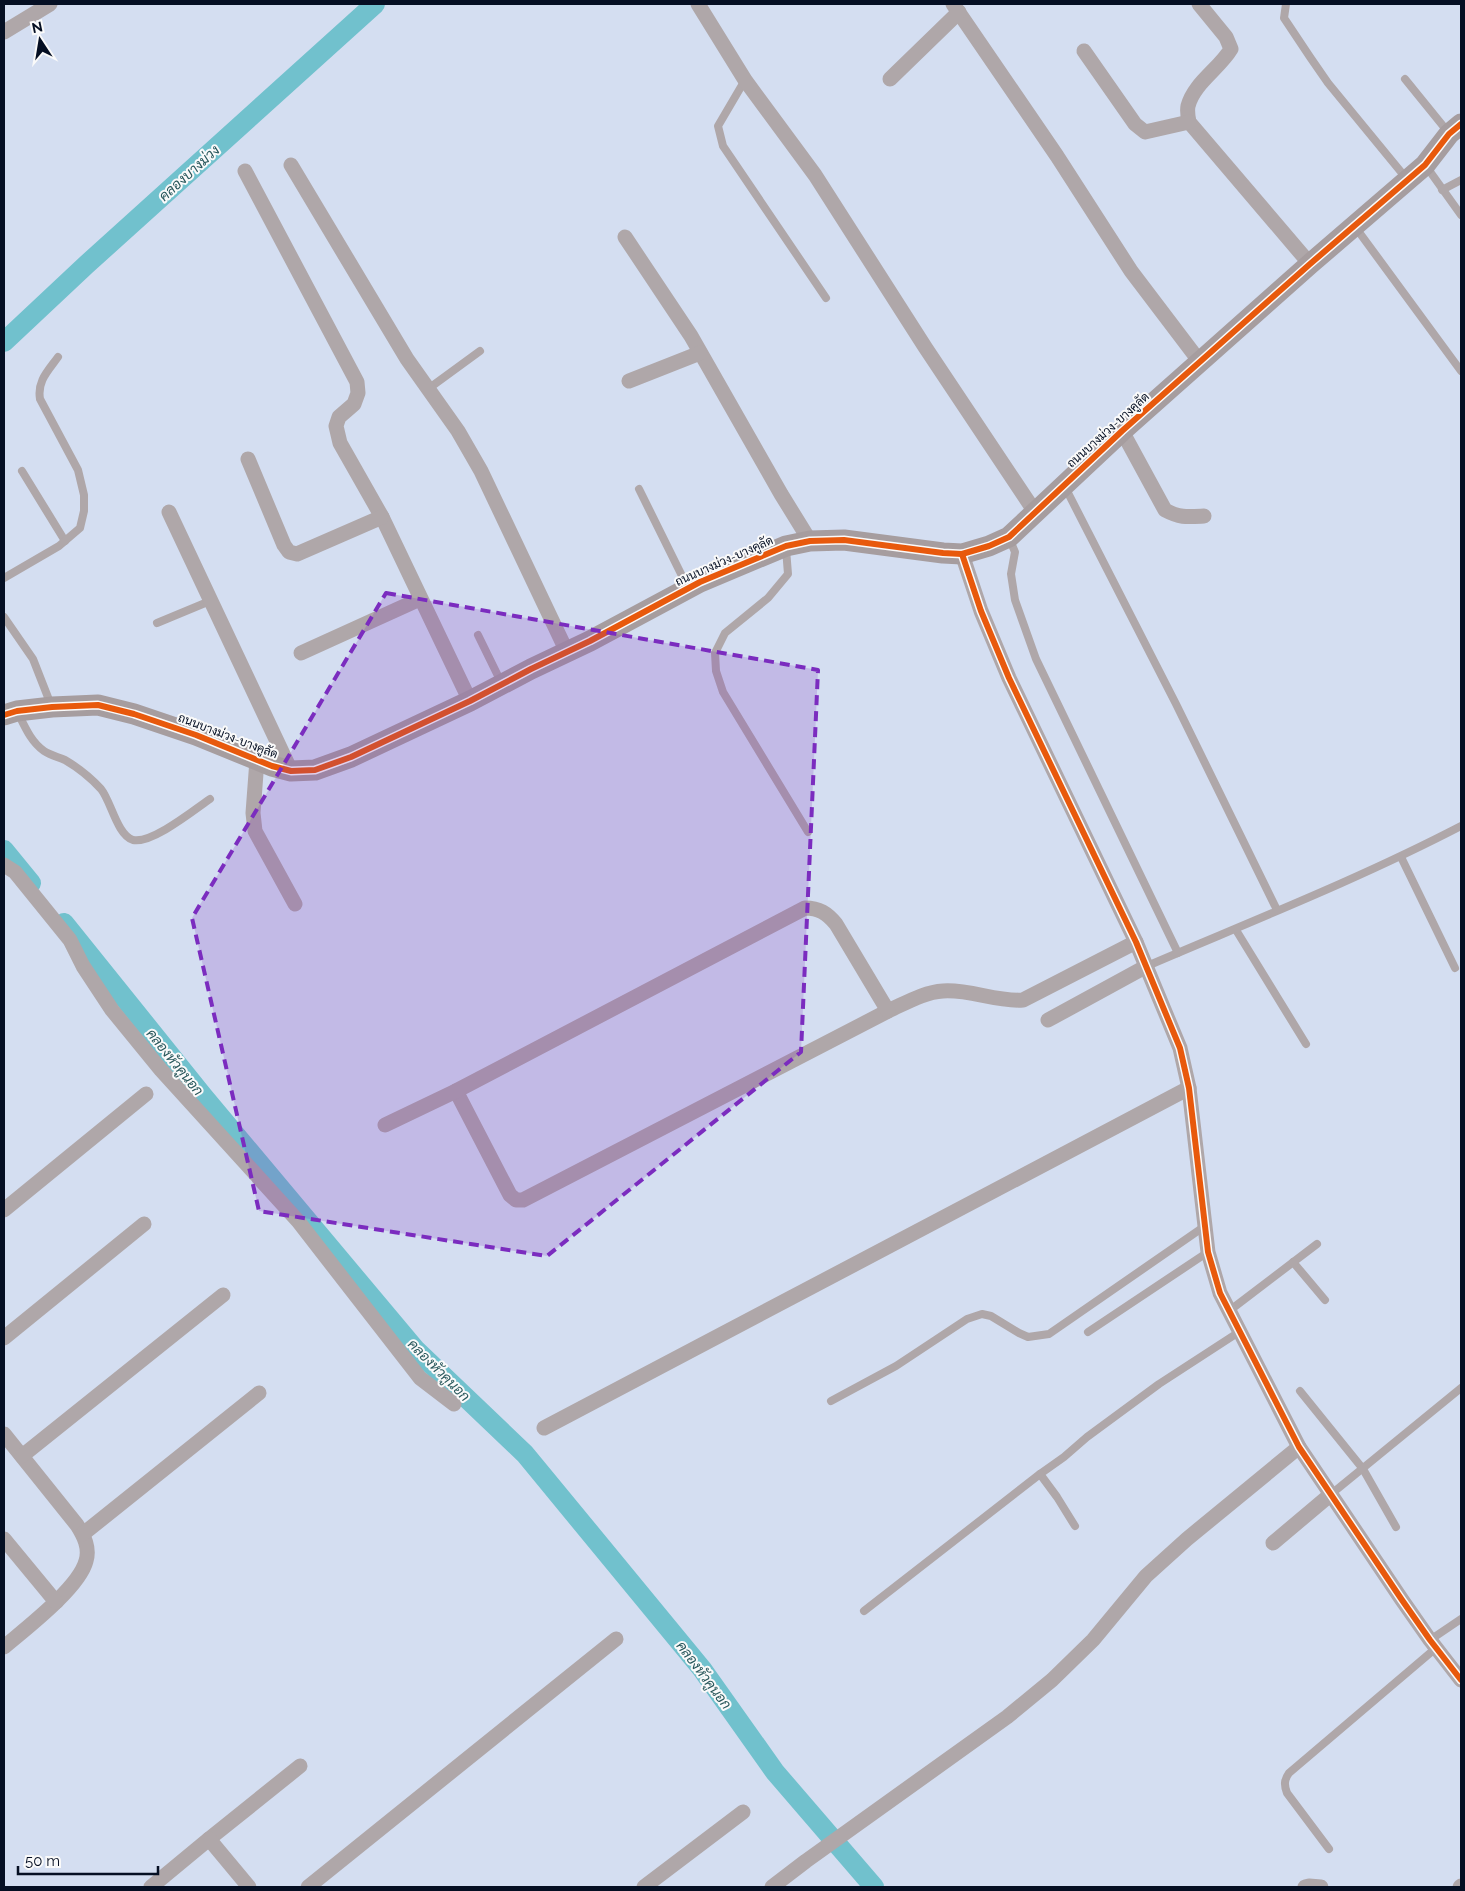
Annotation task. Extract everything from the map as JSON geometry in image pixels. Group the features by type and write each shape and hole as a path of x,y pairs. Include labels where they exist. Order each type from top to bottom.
{"street":[{"path":"4,32 50,4"},
{"path":"698,4 745,80 815,175 925,347 1035,512"},
{"path":"1199,4 1226,37 1231,49 1226,58 1194,91 1187,108 1189,122 1310,264"},
{"path":"890,79 956,8 1057,156 1131,271 1200,362"},
{"path":"1084,51 1135,124 1146,132 1189,122"},
{"name":"ถนนบางม่วง-บางคูลัด","path":"11,713 52,706 98,706 134,714 196,735 272,766 291,771 315,770 351,757 470,701 590,641 688,588 748,560 786,546 810,541 844,540 962,554 989,546 1009,537 1122,431 1425,165 1455,129"},
{"path":"291,165 407,359 458,430 481,471 567,652"},
{"path":"245,171 357,382 358,393 354,404 338,417 336,426 340,443 382,517 470,701"},
{"path":"625,237 691,336 810,541"},
{"path":"629,381 700,353"},
{"path":"1122,431 1165,510 1182,517 1204,516"},
{"path":"248,459 284,545 289,552 296,554 382,517"},
{"path":"169,512 291,771"},
{"path":"962,554 981,611 1009,678 1136,942 1180,1048 1189,1088 1208,1252 1220,1293 1299,1446 1330,1495 1433,1644 1461,1680"},
{"path":"301,653 420,599"},
{"path":"257,760 253,813 255,831 295,904"},
{"path":"4,865 15,872 70,940 82,966 112,1010 161,1070 298,1221 420,1378 454,1404"},
{"path":"385,1125 456,1091 805,908 816,908 830,916 888,1011"},
{"path":"456,1091 510,1195 516,1200 523,1200 888,1011 927,994 954,991 1006,1000 1023,1000 1136,942"},
{"path":"1048,1020 1147,966"},
{"path":"544,1428 1189,1088"},
{"path":"4,1210 146,1094"},
{"path":"4,1338 144,1224"},
{"path":"22,1456 223,1295"},
{"path":"83,1534 259,1393"},
{"path":"4,1434 83,1534 88,1550 86,1562 81,1572 56,1602 4,1647"},
{"path":"772,1887 1006,1717 1052,1680 1093,1640 1146,1576 1187,1539 1299,1446"},
{"path":"1273,1543 1330,1495"},
{"path":"4,1539 56,1602"},
{"path":"308,1887 616,1639"},
{"path":"152,1887 300,1766"},
{"path":"644,1887 743,1812"},
{"path":"209,1840 249,1887"},
{"path":"1305,1887 1320,1887"}],"lane":[{"path":"1286,4 1284,18 1310,58 1407,180"},
{"path":"1405,79 1455,129"},
{"path":"745,80 718,126 723,146 826,298"},
{"path":"1425,165 1461,215"},
{"path":"1442,190 1461,180"},
{"path":"1355,227 1461,371"},
{"path":"428,389 480,351"},
{"path":"4,578 65,541 80,528 84,511 84,495 78,470 40,399 38,389 40,382 58,357"},
{"path":"22,471 65,541"},
{"path":"1063,485 1180,713 1277,910"},
{"path":"639,489 688,588"},
{"path":"1009,537 1015,552 1012,574 1015,600 1036,659 1178,953"},
{"path":"786,546 788,574 768,598 725,633 715,653 716,671 723,692 808,832"},
{"path":"157,623 210,601"},
{"path":"4,617 32,658 52,706"},
{"path":"478,635 502,684"},
{"path":"11,713 44,751 66,761 102,790 124,834 133,840 143,840 159,833 210,799"},
{"path":"1147,966 1236,930 1277,910 1401,857 1461,826"},
{"path":"1401,857 1454,968"},
{"path":"1236,930 1306,1044"},
{"path":"831,1401 896,1366 967,1319 982,1314 991,1316 1019,1334 1028,1337 1049,1334 1205,1226"},
{"path":"1229,1311 1316,1244"},
{"path":"1088,1332 1208,1252"},
{"path":"1293,1262 1325,1300"},
{"path":"864,1611 1064,1457 1086,1437 1159,1384 1239,1332"},
{"path":"1330,1495 1461,1388"},
{"path":"1300,1391 1363,1469 1396,1527"},
{"path":"1040,1474 1075,1526"},
{"path":"1329,1849 1287,1793 1285,1779 1461,1619"}],"highlighted area":[{"path":"386,593 818,670 801,1052 547,1256 259,1211 192,918"}],"waterway":[{"name":"คลองบางม่วง","path":"4,342 86,265 375,4"},
{"name":"คลองหัวคูนอก","path":"4,850 31,883"},
{"name":"คลองหัวคูนอก","path":"64,923 203,1096 415,1349 525,1454 702,1669 775,1772 874,1887"}],"cycle path":[{"path":"4,715 17,711 52,707 98,705 134,714 196,735 272,766 291,771 315,770 351,757 470,701 590,641 700,582 786,546 810,541 844,540 962,554 989,546 1009,537 1122,431 1425,165 1449,134 1461,124"},
{"path":"962,554 981,611 1009,678 1136,942 1180,1048 1189,1088 1208,1252 1220,1293 1299,1447 1402,1600 1461,1680"}]}
